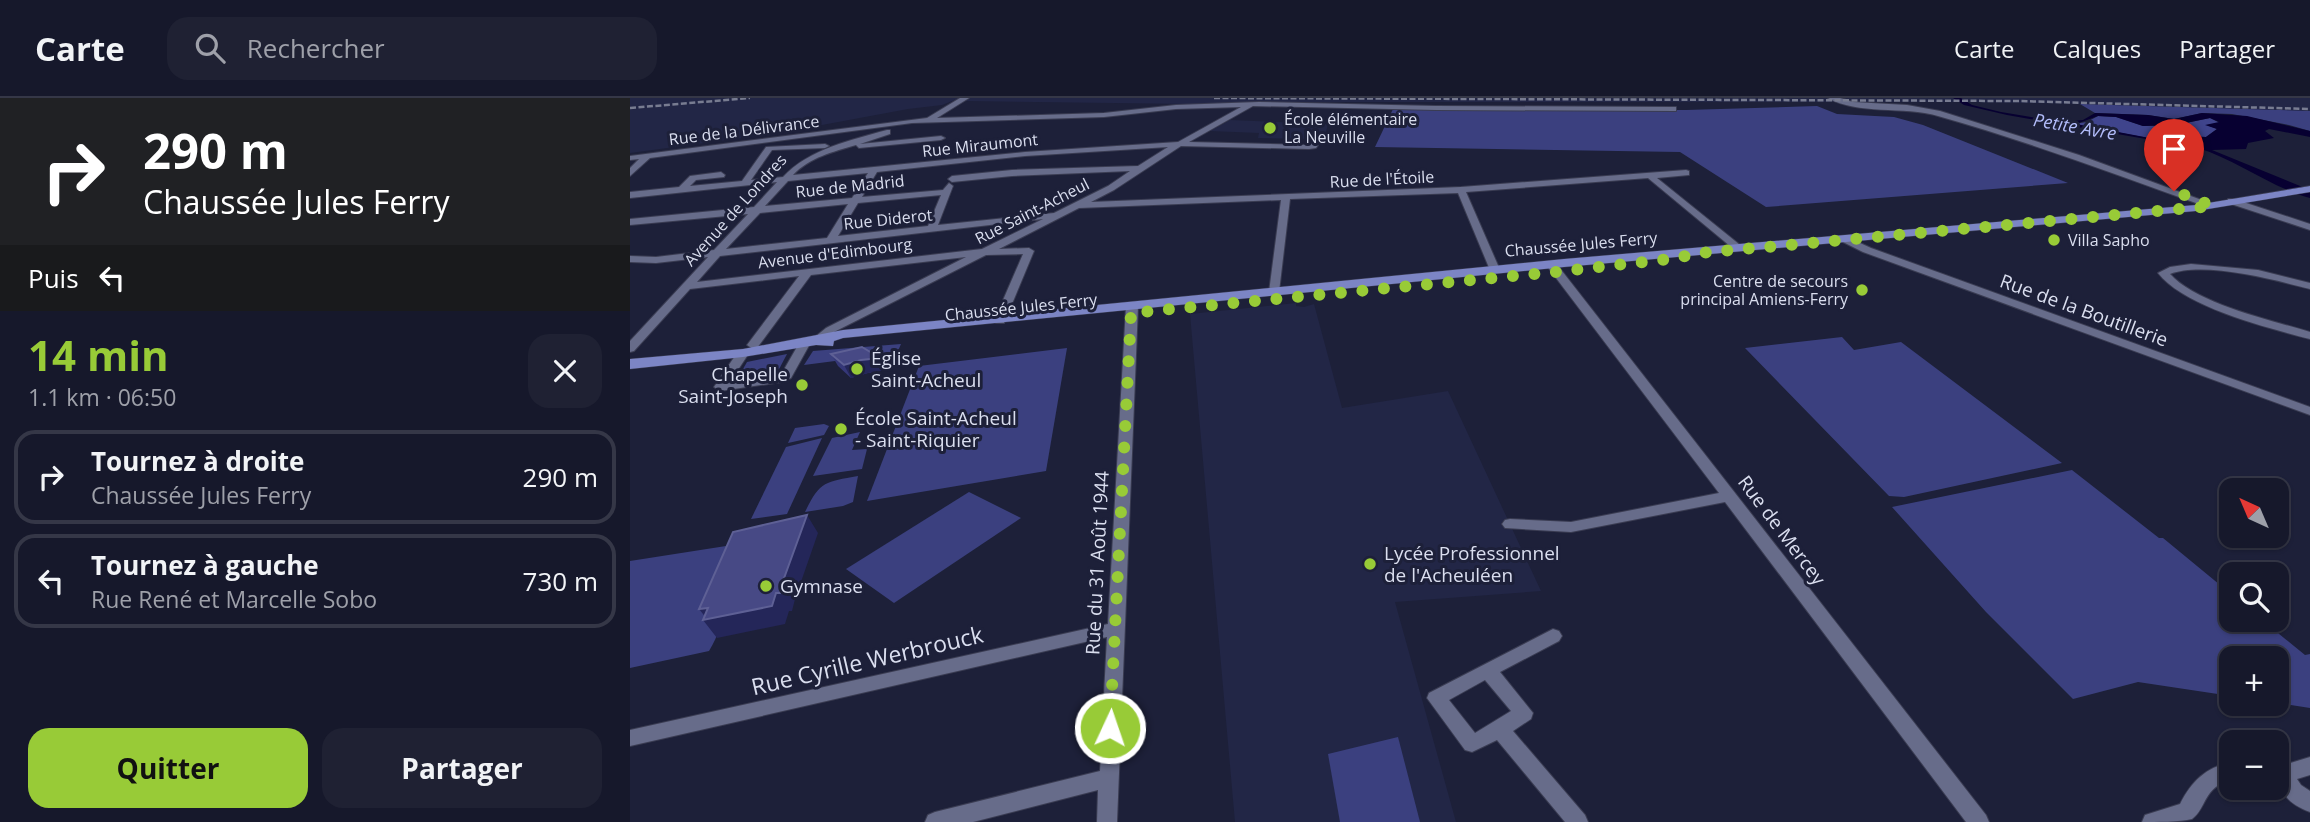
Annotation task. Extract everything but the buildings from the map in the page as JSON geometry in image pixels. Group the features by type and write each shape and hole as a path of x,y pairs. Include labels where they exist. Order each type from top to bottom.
{"main road":[{"name":"Chaussée Jules Ferry","path":"630,364 811,341 832,344 1131,309 1670,259 1740,249 2236,204 2310,189"},
{"name":"Chaussée Jules Ferry","path":"1131,309 1495,270 1553,268"},
{"path":"811,341 843,334 1131,309"},
{"name":"Chaussée Jules Ferry","path":"630,356 748,349"}],"street":[{"path":"1832,98 1853,104 1917,108 1948,116 2076,157 2213,206"},
{"name":"Avenue de Londres","path":"630,348 801,161 941,114 964,99"},
{"name":"Rue de la Délivrance","path":"630,158 925,120 1000,119 1255,103 1436,108 1673,109"},
{"name":"Rue Saint-Acheul","path":"811,341 1080,205 1180,144 1255,103"},
{"path":"915,129 1000,119"},
{"name":"Rue de la Délivrance","path":"862,129 882,127 893,130"},
{"name":"Rue Miraumont","path":"630,195 960,161 1180,144 1310,147 1314,146 1320,137"},
{"path":"857,142 860,147 941,138"},
{"path":"713,149 728,152 840,147"},
{"path":"744,184 769,149"},
{"path":"630,173 647,156"},
{"path":"931,230 960,161"},
{"path":"952,179 1012,173 1139,168"},
{"path":"830,241 874,170"},
{"name":"Rue de l'Étoile","path":"1080,205 1461,190 1685,173"},
{"path":"681,190 691,180 721,175"},
{"path":"1650,176 1740,249"},
{"path":"1461,190 1495,270"},
{"name":"Rue de Madrid","path":"630,222 947,192"},
{"path":"1274,292 1286,198"},
{"path":"2236,204 2310,227"},
{"name":"Rue Diderot","path":"630,259 656,260 1060,215"},
{"name":"Rue de la Boutillerie","path":"1846,240 1867,250 2310,411"},
{"path":"985,252 1029,251 1000,321"},
{"name":"Avenue d'Edimbourg","path":"688,286 985,252"},
{"name":"Rue de Mercey","path":"1553,268 1979,822"},
{"path":"2310,286 2255,272 2176,268 2163,273 2172,283 2206,301 2310,336"},
{"path":"808,272 718,390 782,378 811,341"},
{"name":"Rue du 31 Août 1944","path":"1107,822 1131,309"},
{"path":"1510,524 1571,527 1729,496"},
{"name":"Rue Cyrille Werbrouck","path":"630,738 1115,629"},
{"path":"1487,670 1524,713 1472,744 1436,698 1487,670 1553,636"},
{"path":"1500,729 1578,822"},
{"path":"2289,771 2310,766"},
{"path":"2152,822 2192,817 2198,789 2219,773"},
{"path":"934,822 1108,778"},
{"path":"2289,785 2310,803"}],"shaded area":[{"path":"630,98 960,98 942,105 779,133 630,153"},
{"path":"970,98 2310,98 2310,111 1974,102 1192,104 965,101"},
{"path":"2080,104 2310,111 2310,131 2232,114 2202,113 2174,119 2095,113"},
{"path":"1817,106 1837,114 1894,117 1923,125 2068,183 1766,207 1680,152 1375,147 1393,109 1686,110"},
{"path":"2098,116 2116,117 2143,126 2176,125 2210,118 2220,123 2207,125 2217,129 2206,137 2183,136 2189,142 2181,144 2073,124 2087,122"},
{"name":"École élémentaire La Neuville","path":"1230,120 1328,124 1325,136 1316,136 1313,139 1258,138 1259,133 1210,131"},
{"name":"Lycée Professionnel de l'Acheuléen","path":"1296,303 1296,306 1304,307 1314,304 1342,408 1448,391 1541,591 1395,602 1456,822 1235,822 1190,314"},
{"path":"1842,337 1854,350 1901,342 2062,463 1904,497 1889,496 1745,348"},
{"path":"901,344 897,353 804,365 813,351"},
{"path":"1067,348 1046,471 867,501 919,366"},
{"path":"787,354 777,373 739,376 747,362"},
{"path":"824,424 829,426 824,435 788,443 795,428"},
{"path":"860,432 852,450 867,449 862,469 813,476 832,438"},
{"path":"822,438 787,514 751,519 786,447"},
{"path":"2072,470 2219,584 2219,632 2277,632 2305,655 2310,654 2310,708 2289,705 2289,646 2219,646 2219,694 2138,682 2073,699 1986,612 1892,507"},
{"path":"858,476 853,502 805,512 815,494 825,485"},
{"path":"969,492 1021,518 894,603 846,569"},
{"path":"726,546 730,572 728,600 709,651 630,668 630,561"},
{"path":"1398,737 1420,822 1340,822 1328,754"}],"water":[{"name":"Petite Avre","path":"1953,98 1961,98 1972,105 2001,112 2062,122 2083,120 2095,113 2174,119 2202,113 2247,116 2310,131 2310,137 2269,129 2265,131 2274,138 2248,143 2246,149 2212,150 2310,190 2310,198 2198,148 2007,115 1964,105","holes":["2098,116 2116,117 2143,126 2176,125 2210,118 2219,122 2205,125 2217,129 2206,137 2182,136 2188,142 2181,144 2076,124"]}],"railway":[{"path":"630,108 750,98"},
{"path":"1214,98 2018,101 2310,109"}],"place":[{"name":"École élémentaire La Neuville","path":"1270,128"},
{"name":"Villa Sapho","path":"2054,240"},
{"name":"Centre de secours principal Amiens-Ferry","path":"1862,290"},
{"name":"Église Saint-Acheul","path":"857,369"},
{"name":"Chapelle Saint-Joseph","path":"802,385"},
{"name":"École Saint-Acheul - Saint-Riquier","path":"841,429"},
{"name":"Lycée Professionnel de l'Acheuléen","path":"1370,564"},
{"name":"Gymnase","path":"766,586"}],"route":[{"path":"1110,728 1131,313 1555,272 1701,253 2213,206 2174,191"}]}
